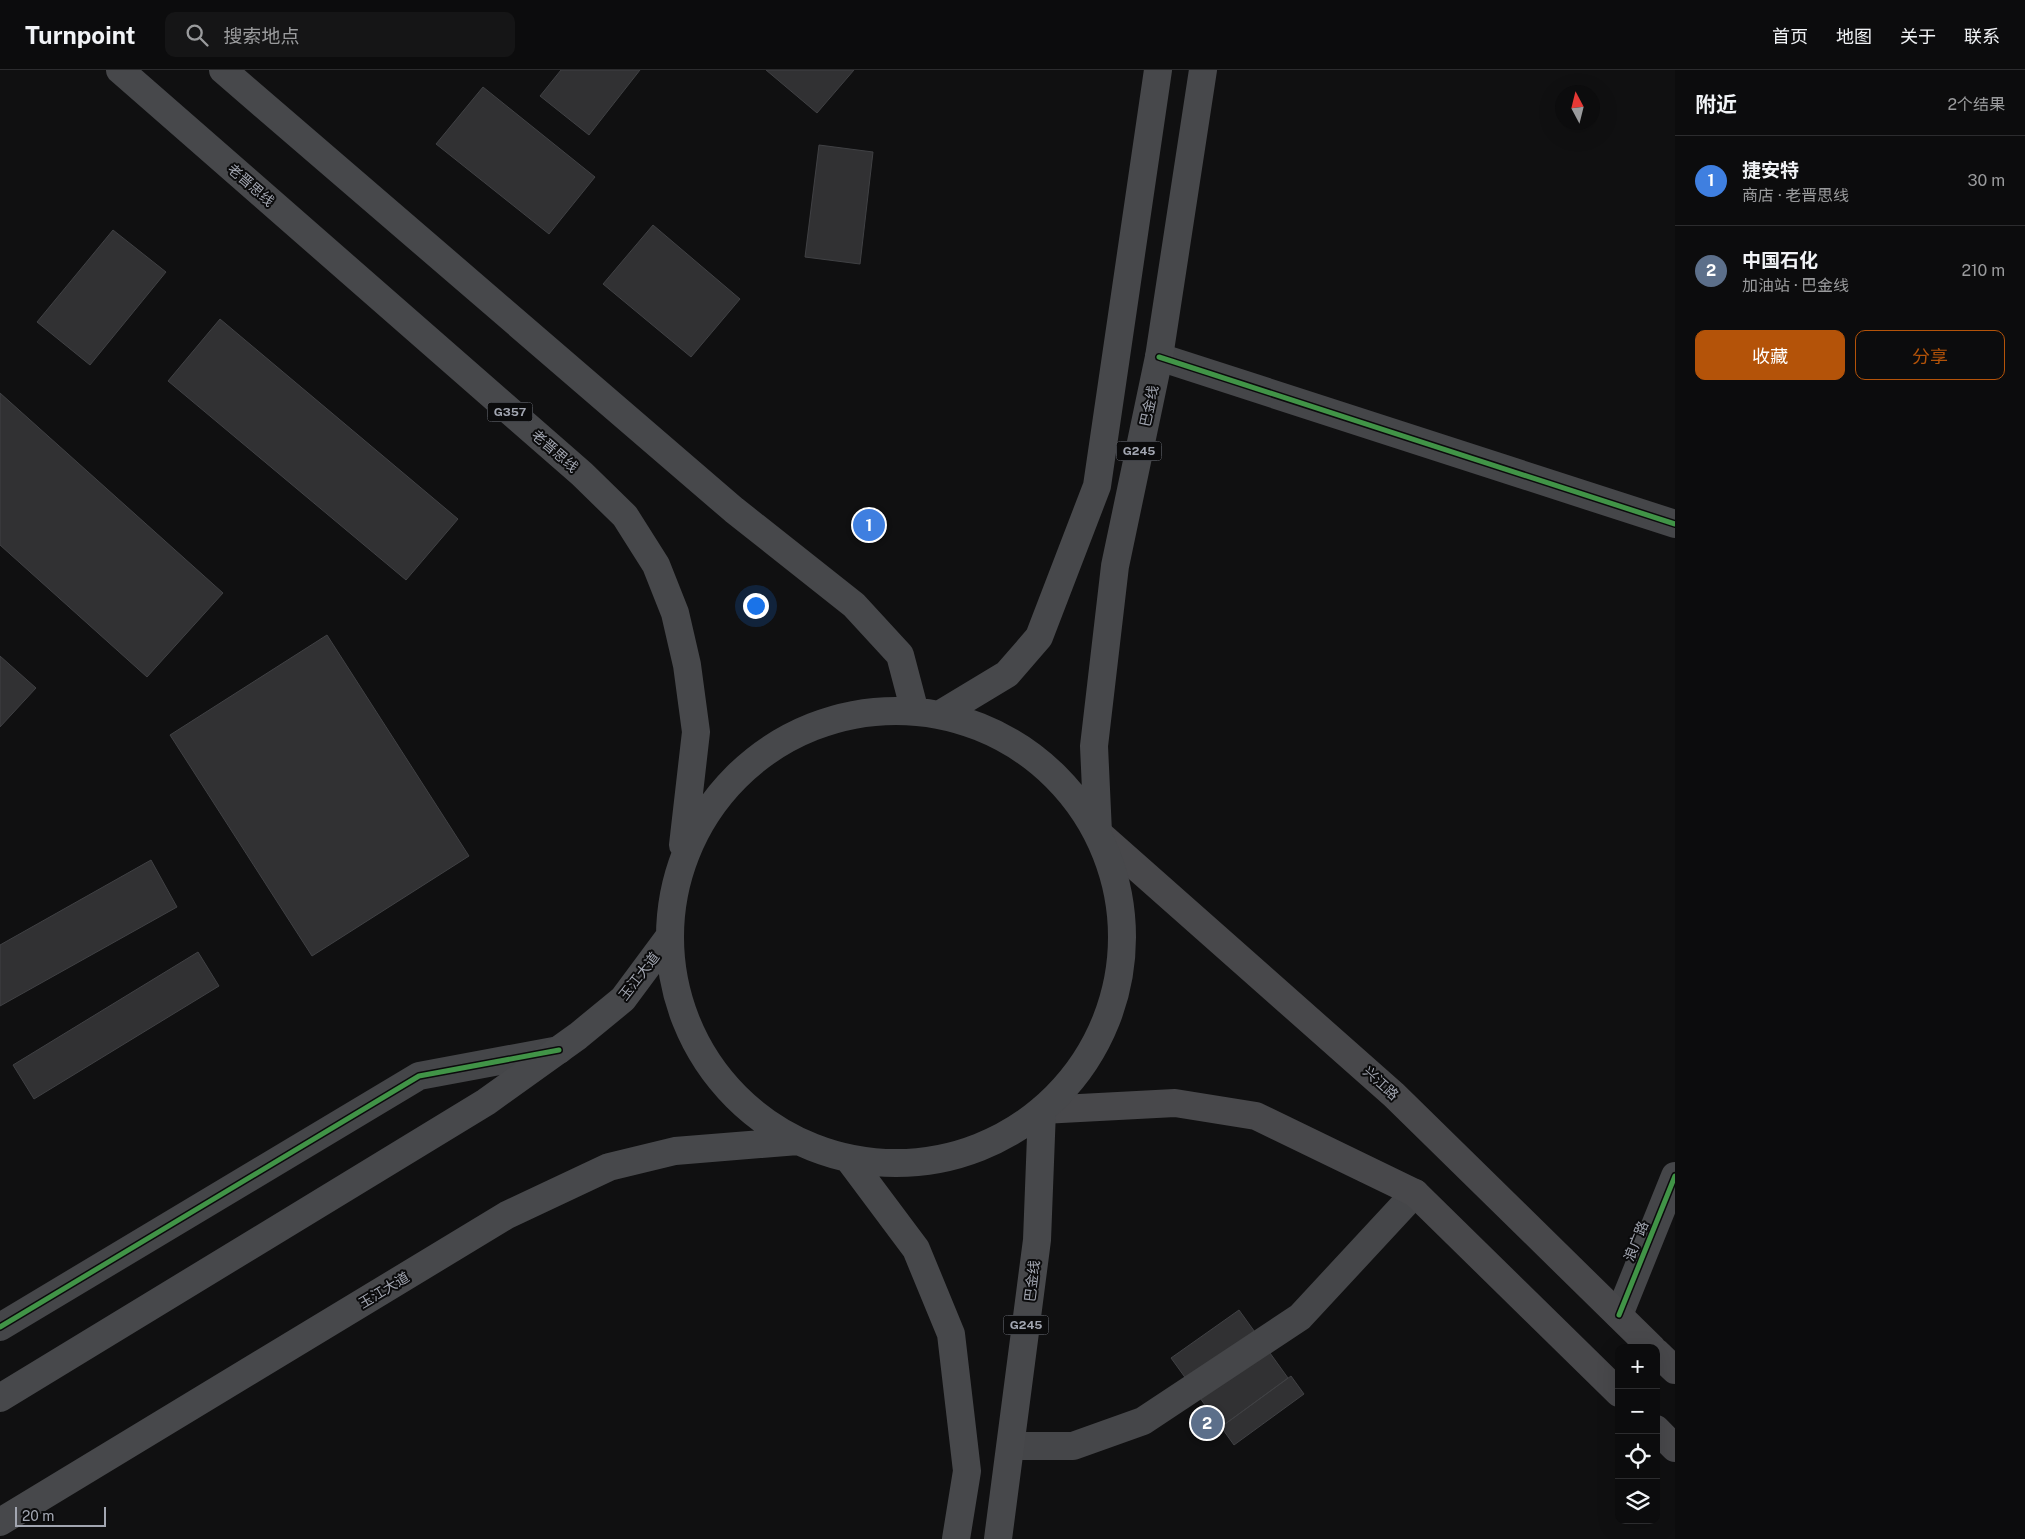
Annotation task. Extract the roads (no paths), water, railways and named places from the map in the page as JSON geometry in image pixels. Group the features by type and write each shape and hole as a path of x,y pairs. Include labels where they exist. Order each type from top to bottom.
{"highway":[{"name":"老晋思线","path":"120,70 582,474 625,516 656,565 675,613 688,665 696,732 681,864"},
{"path":"223,70 734,510 854,605 900,654 927,714"},
{"name":"G245","path":"927,714 1007,674 1039,638 1098,486 1158,70"},
{"name":"巴金线","path":"1098,833 1094,746 1115,566 1159,357 1203,70"},
{"path":"872,712 927,714 988,730 1032,756 1070,790 1098,833 1117,881 1124,931 1119,982 1103,1030 1077,1074 1042,1110 999,1139 951,1157 899,1163 848,1158 798,1141 745,1106 704,1057 678,999 669,936 672,900 681,864 699,825 723,790 754,761 791,737 830,721 872,712"},
{"name":"玉江大道","path":"0,1398 486,1102 559,1050 623,999 669,936"},
{"name":"巴金线","path":"998,1539 1037,1240 1042,1110"},
{"name":"玉江大道","path":"0,1522 507,1215 572,1183 609,1167 676,1151 798,1141"},
{"path":"848,1158 916,1249 951,1334 967,1471 956,1539"}],"main road":[{"name":"兴江路","path":"1098,833 1394,1095 1648,1344"},
{"path":"1042,1110 1175,1103 1256,1116 1415,1192 1615,1389"},
{"path":"1660,1356 1675,1370"},
{"path":"1660,1433 1675,1448"}],"street":[{"path":"1159,357 1675,524"},
{"path":"0,1327 419,1076 559,1050"},
{"name":"浪广路","path":"1619,1315 1675,1176"},
{"path":"1011,1446 1073,1446 1144,1421 1300,1317 1415,1192"}],"place":[{"name":"捷安特","path":"869,525"},
{"name":"中国石化","path":"1207,1423"}]}
